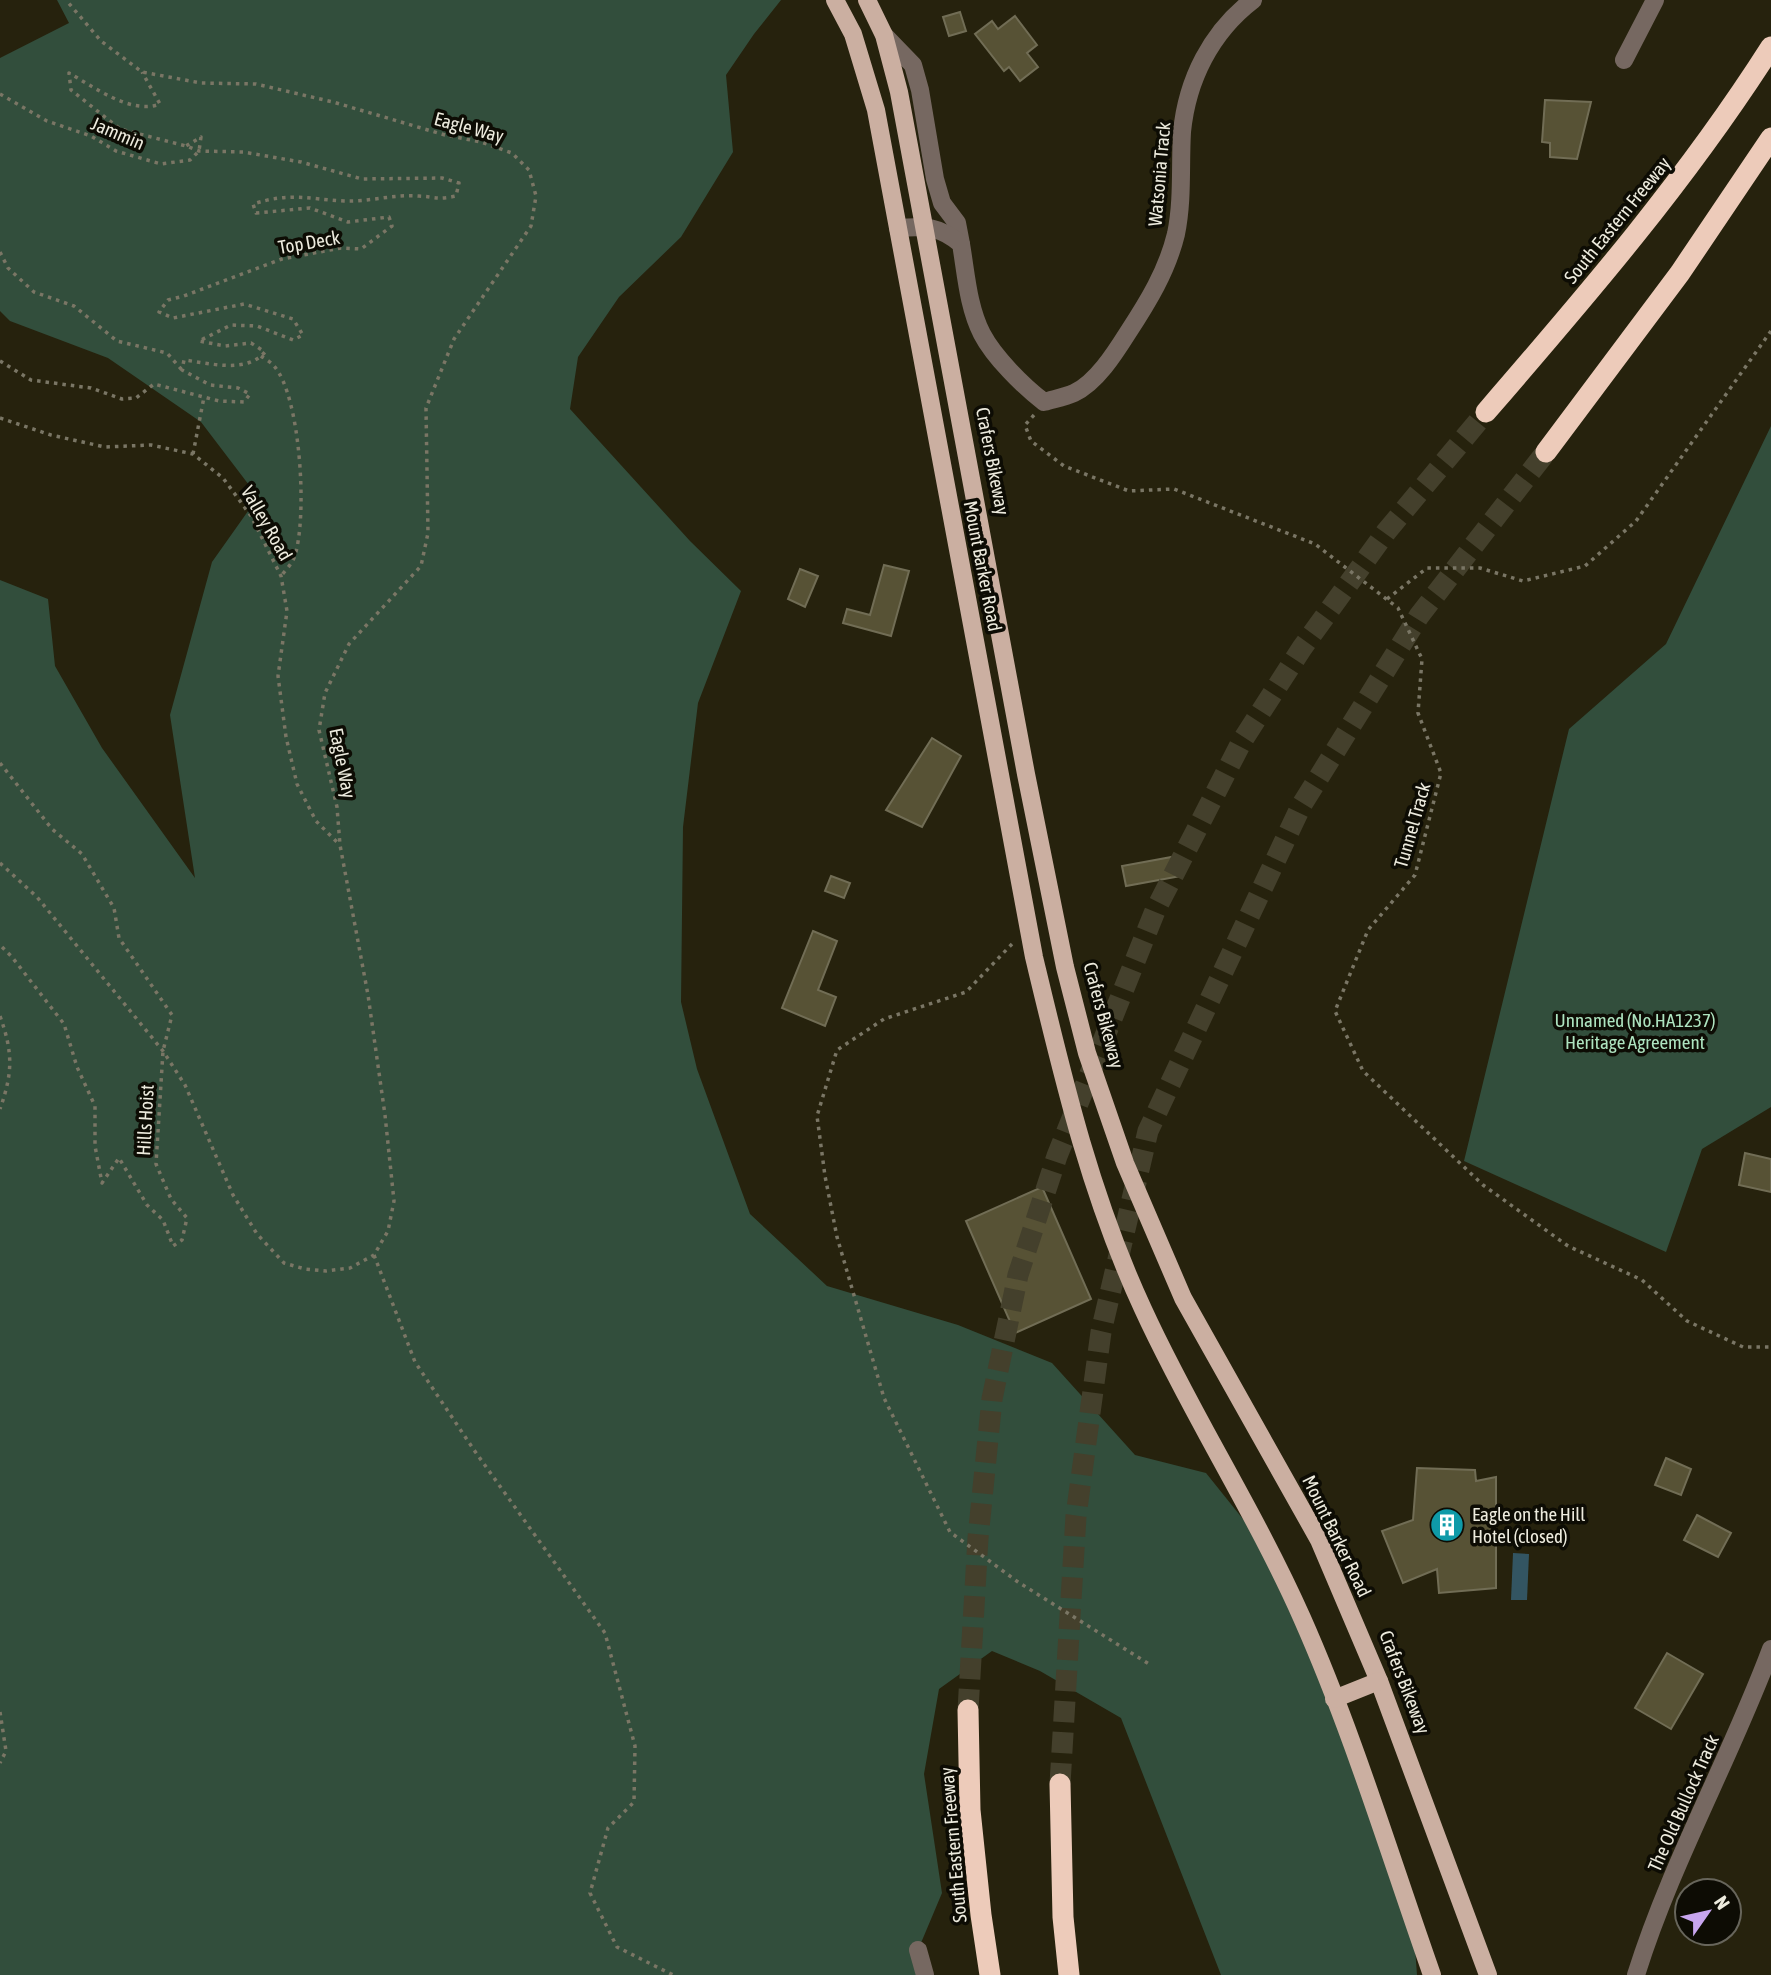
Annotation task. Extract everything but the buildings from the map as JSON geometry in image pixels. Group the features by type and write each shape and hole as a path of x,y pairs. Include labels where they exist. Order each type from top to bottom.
{"highway":[{"name":"South Eastern Freeway","path":"1486,412 1612,267 1740,96 1771,47"},
{"path":"1546,452 1680,273 1771,138"},
{"name":"South Eastern Freeway","path":"968,1710 970,1810 990,1975"},
{"path":"1060,1784 1063,1917 1069,1975"}],"main road":[{"name":"Mount Barker Road","path":"835,0 866,71 876,110 1028,925 1059,1060 1104,1217 1143,1309 1302,1618 1334,1699 1432,1975"},
{"name":"Mount Barker Road","path":"867,0 884,35 899,92 1026,774 1065,967 1087,1053 1113,1132 1184,1298 1320,1540 1379,1681 1488,1975"},
{"path":"1082,1143 1113,1132"},
{"path":"1334,1699 1379,1681"}],"street":[{"name":"Watsonia Track","path":"1044,402 1074,393 1090,382 1122,342 1152,296 1168,262 1176,232 1180,200 1182,130 1193,85 1203,58 1215,37 1225,23 1253,0"},
{"path":"1624,60 1655,0"},
{"path":"884,35 913,65 920,90 935,179 942,203 957,223 969,290 983,335 1026,388 1044,402"},
{"path":"898,228 924,226 948,234 961,244"},
{"name":"The Old Bullock Track","path":"1636,1975 1652,1924 1748,1711 1771,1649"},
{"path":"918,1951 925,1975"}],"path":[{"name":"Eagle Way","path":"66,0 101,41 142,72 201,83 256,84 333,102 445,135 481,142 512,153 529,170 536,196 531,226 454,339 426,408 428,533 421,566 349,644 325,693 319,730 337,807 340,845 368,995 386,1115 394,1201 387,1231 374,1255"},
{"name":"Top Deck","path":"142,72 160,104 148,108 115,99 69,73 71,90 120,129 199,151 243,152 301,162 362,179 442,178 459,183 456,196 438,200 420,196 346,201 313,196 276,197 253,204 256,213 310,208 348,222 389,217 392,226 361,249 341,248 282,258 207,288 168,300 159,312 173,318 244,304 293,319 303,335 293,340 257,326 231,324 199,341 225,346 251,343 265,352 261,356"},
{"name":"Jammin","path":"0,94 47,121 91,136 127,155 161,164 190,160 199,151"},
{"path":"186,146 201,137 199,151"},
{"path":"0,252 8,268 34,292 74,306 117,341 167,353 182,370 211,385 238,388 250,394 244,402 204,397 154,384 136,398 122,399 91,388 31,380 0,361"},
{"path":"1387,599 1427,568 1480,568 1523,581 1585,566 1636,522 1771,331"},
{"path":"182,370 184,360 228,366 258,360 261,356 275,367 296,427 300,484 298,535 293,559 281,576"},
{"path":"193,454 204,397"},
{"name":"Tunnel Track","path":"1044,402 1025,425 1031,441 1065,466 1129,491 1174,489 1315,544 1398,608 1422,659 1418,713 1441,773 1415,875 1368,930 1335,1011 1363,1071 1483,1185 1568,1246 1642,1280 1687,1321 1743,1346 1771,1347"},
{"name":"Valley Road","path":"0,418 51,435 105,447 151,445 193,454 223,478 251,516 281,576 287,611 278,676 286,737 297,784 316,821 340,845"},
{"name":"Hills Hoist","path":"0,763 52,829 82,854 114,908 119,938 172,1015 163,1051 156,1164 171,1199 187,1218 182,1240 173,1246 163,1220 147,1205 119,1158 102,1183 95,1146 95,1106 77,1067 64,1024 0,945"},
{"path":"0,863 37,897 163,1051 185,1085 233,1195 257,1234 284,1262 305,1269 350,1268 374,1255 415,1362 474,1450 605,1633 635,1746 634,1802 608,1828 590,1894 617,1947 673,1975"},
{"path":"1028,925 995,964 966,992 884,1019 837,1050 817,1116 825,1176 836,1237 884,1398 950,1532 1018,1582 1149,1664"},
{"path":"0,1016 12,1056 7,1088 0,1109"},
{"path":"0,1712 6,1751 0,1763"}],"green space":[{"path":"57,0 781,0 726,75 733,152 681,237 619,297 578,357 570,409 690,541 741,591 698,703 683,827 681,1002 697,1069 750,1214 827,1286 958,1325 1052,1363 1135,1455 1206,1473 1271,1554 1413,1920 1417,1975 1221,1975 1121,1718 1040,1671 992,1651 939,1689 924,1774 942,1893 918,1950 925,1975 0,1975 0,580 48,599 55,666 102,748 195,878 170,715 212,562 258,497 201,422 108,358 10,321 0,311 0,58 69,23"},
{"name":"Unnamed (No.HA1237) Heritage Agreement","path":"1771,426 1771,1107 1702,1149 1666,1252 1464,1161 1569,729 1666,644"}],"water":[{"path":"1513,1553 1529,1554 1527,1600 1511,1600"}],"tunnel":[{"path":"968,1710 978,1538 992,1399 1018,1275 1057,1156 1155,911 1242,741 1302,648 1386,532 1486,412"},
{"path":"1060,1784 1076,1516 1101,1332 1148,1131 1301,806 1419,616 1546,452"}],"place":[{"name":"Eagle on the Hill Hotel (closed)","path":"1447,1525"}]}
